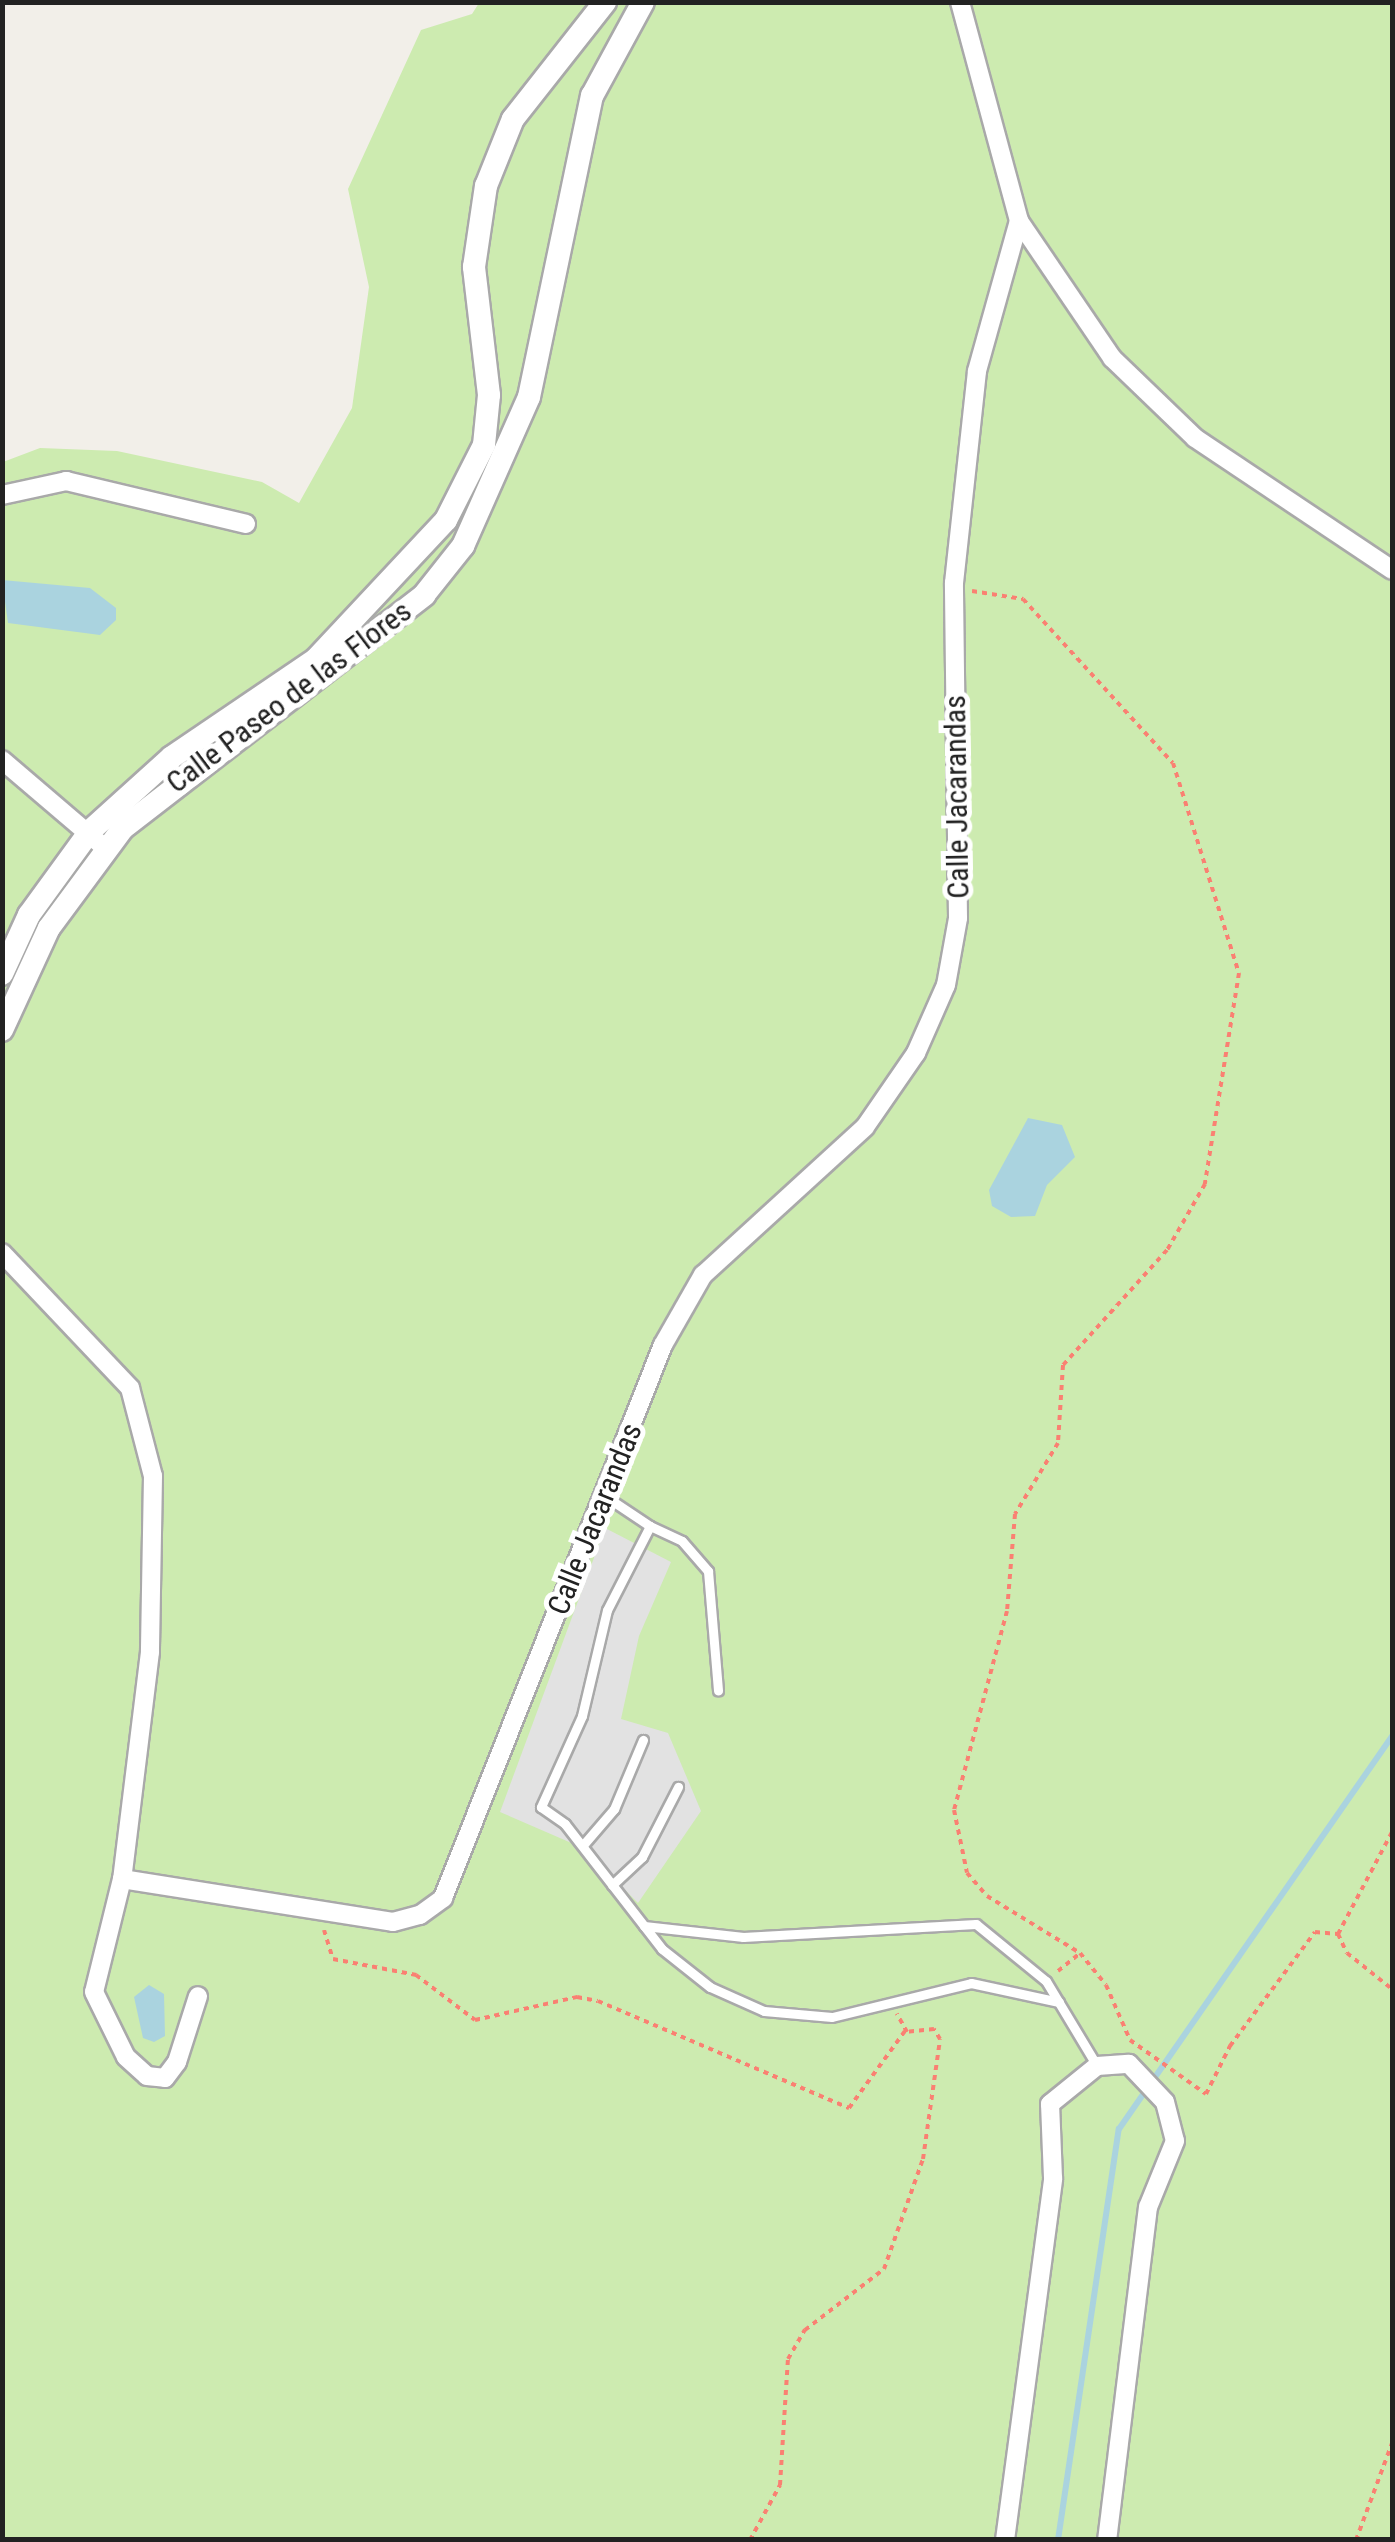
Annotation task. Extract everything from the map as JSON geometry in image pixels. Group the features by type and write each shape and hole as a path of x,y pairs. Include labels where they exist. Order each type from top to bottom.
{"street":[{"name":"Calle Paseo de las Flores","path":"2,974 28,915 172,757 316,660 446,520 484,445 490,396 474,267 486,186 514,119 606,2"},
{"name":"Calle Paseo de las Flores","path":"2,1030 49,928 97,840 424,595 463,546 529,396 592,96 642,2"},
{"path":"960,2 1019,221 1112,358 1196,438 1392,570"},
{"name":"Calle Jacarandas","path":"122,1879 393,1922 443,1898 663,1345 703,1275 865,1127 916,1053 946,986 958,918 954,591 977,372 1019,221"},
{"path":"2,496 66,481 246,524"},
{"path":"2,760 97,840"},
{"path":"2,1252 130,1388 154,1476 150,1652 122,1879 94,1992 126,2057 147,2076 165,2078 178,2062 198,1996"},
{"path":"1005,2540 1053,2178 1050,2104 1097,2066 1129,2064 1166,2102 1174,2141 1148,2208 1108,2540"}],"lane":[{"path":"605,1496 650,1526 682,1541 708,1570 718,1690"},
{"path":"650,1526 607,1610 582,1716 541,1808 583,1845 644,1926 710,1987 764,2011 832,2017 894,2008 970,1982 1059,2002"},
{"path":"583,1845 614,1809 643,1740"},
{"path":"612,1885 642,1857 678,1787"},
{"path":"644,1926 743,1937 976,1924 1046,1981 1097,2066"}],"path":[{"path":"954,591 1023,600 1141,718 1173,763 1239,973 1205,1184 1167,1250 1063,1365 1058,1443 1015,1514 1008,1611 954,1810 967,1873 987,1896 1080,1954 1130,2040 1185,2081 1211,2093 1230,2046 1300,1944 1315,1932 1338,1934"},
{"path":"1338,1934 1392,1832"},
{"path":"327,1913 322,1944 332,1959 416,1975 474,2020 577,1997 598,2001 717,2047 820,2102 849,2108 866,2096 905,2030"},
{"path":"1338,1934 1347,1953 1392,1988"},
{"path":"1046,1981 1080,1954"},
{"path":"894,2008 905,2030"},
{"path":"750,2540 780,2485 788,2359 805,2330 884,2269 923,2159 940,2039 934,2029 905,2030"},
{"path":"1356,2540 1392,2443"}],"green space":[{"path":"479,3 1392,3 1392,2539 3,2540 3,462 40,448 117,451 262,482 299,503 352,408 369,287 348,189 421,30 472,14"}],"shaded area":[{"path":"605,1528 671,1562 639,1636 621,1719 668,1733 701,1811 638,1903 583,1848 500,1812"}],"water":[{"path":"2,580 90,588 116,608 116,620 100,635 8,623"},
{"path":"1028,1118 1062,1125 1075,1157 1047,1185 1035,1216 1011,1217 992,1206 989,1190"},
{"path":"149,1985 164,1994 165,2036 154,2042 143,2038 134,1997"}],"waterway":[{"path":"1058,2540 1119,2129 1392,1736"}]}
